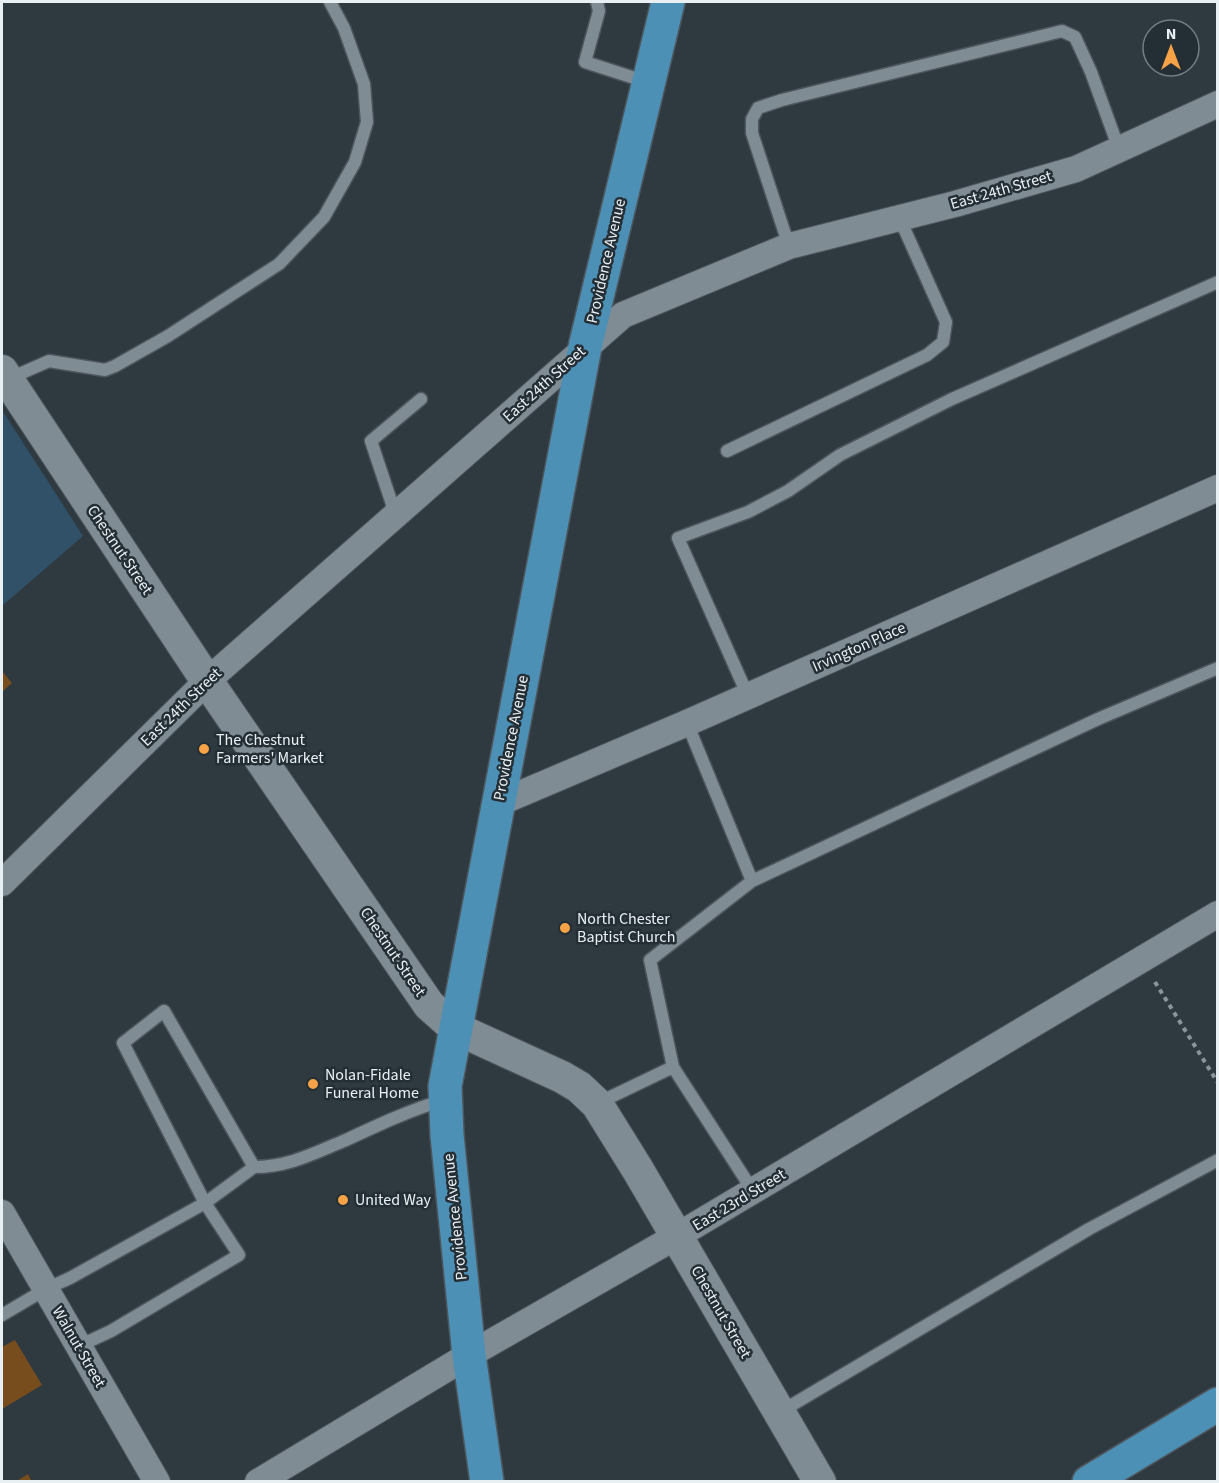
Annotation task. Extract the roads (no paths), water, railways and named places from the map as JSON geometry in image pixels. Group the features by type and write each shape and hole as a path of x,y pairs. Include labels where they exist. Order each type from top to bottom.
{"main road":[{"name":"Providence Avenue","path":"487,1482 469,1355 447,1135 445,1086 585,347 668,2"},
{"path":"1089,1482 1218,1404"}],"street":[{"name":"East 24th Street","path":"2,883 207,681 623,315 789,246 955,204 1076,169 1218,104"},
{"name":"Chestnut Street","path":"4,376 207,681 429,1005 455,1028 562,1077 579,1087 597,1104 677,1236 820,1482"},
{"name":"Irvington Place","path":"499,803 687,723 1218,488"},
{"name":"East 23rd Street","path":"258,1482 469,1355 677,1236 1218,914"},
{"name":"Walnut Street","path":"2,1213 157,1482"}],"lane":[{"path":"4,376 48,361 105,370 115,366 168,336 279,264 324,217 355,162 367,122 364,84 344,28 330,2"},
{"path":"597,2 599,11 585,62 648,82"},
{"path":"789,246 752,133 752,119 758,108 782,100 1062,31 1075,37 1091,72 1119,149"},
{"path":"727,451 927,355 944,342 946,322 899,217"},
{"path":"748,696 678,538 748,512 788,491 840,455 952,399 1218,282"},
{"path":"396,516 371,441 421,399"},
{"path":"753,1191 673,1067 650,960 752,881 1098,719 1218,668"},
{"path":"687,723 752,881"},
{"path":"79,1346 111,1331 238,1255 205,1203 123,1043 164,1011 254,1167"},
{"path":"597,1104 673,1067"},
{"path":"2,1315 45,1289 70,1278 205,1203 254,1167 280,1166 306,1157 417,1108 445,1099"},
{"path":"779,1413 1089,1229 1218,1160"}],"place":[{"name":"The Chestnut Farmers' Market","path":"204,749"},
{"name":"North Chester Baptist Church","path":"565,928"},
{"name":"Nolan-Fidale Funeral Home","path":"313,1084"},
{"name":"United Way","path":"343,1200"}]}
